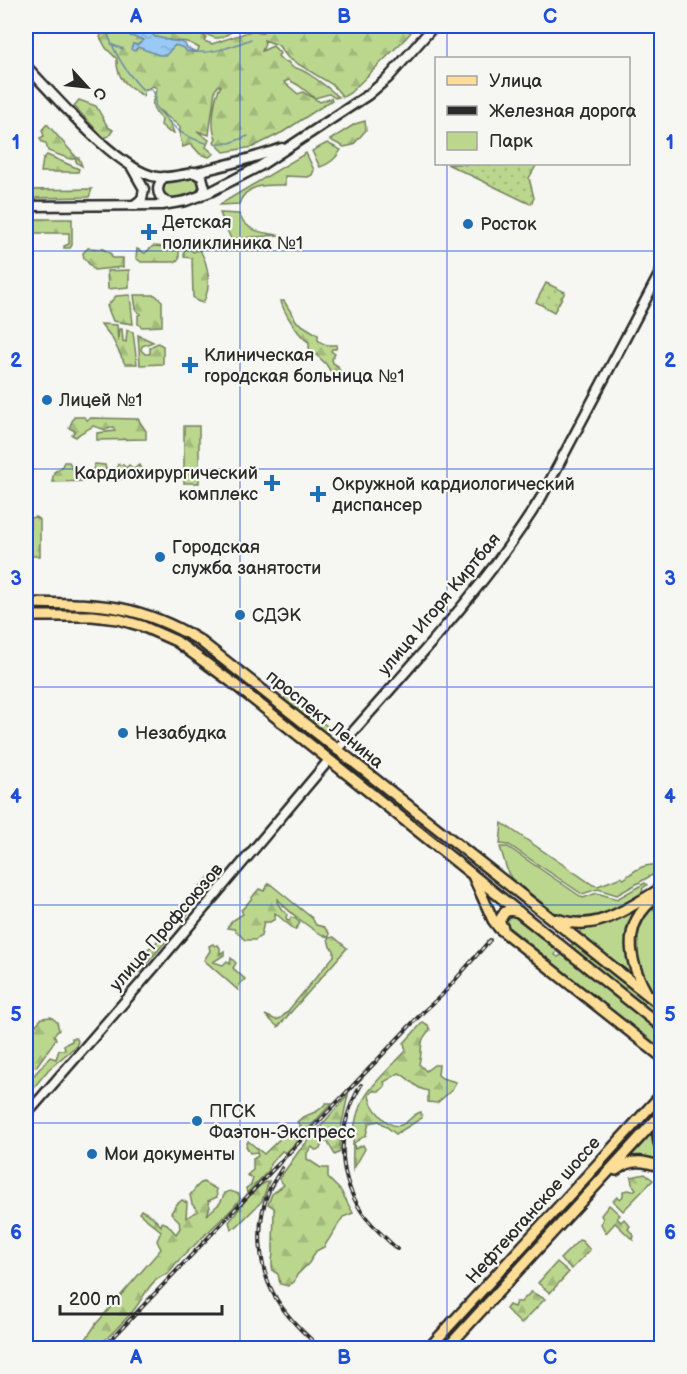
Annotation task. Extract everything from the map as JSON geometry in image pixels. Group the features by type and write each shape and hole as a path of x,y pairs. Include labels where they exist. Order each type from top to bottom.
{"main road":[{"path":"26,206 173,204 227,185 360,101 401,64 434,26"},
{"path":"26,66 106,147 131,166 154,177 192,172 265,154 293,144"},
{"path":"131,166 144,189 142,200 134,206"},
{"path":"192,172 202,177 205,188 201,196"},
{"path":"164,177 159,183 159,195 164,201 173,204"},
{"name":"улица Игоря Киртбая","path":"329,760 478,586 524,525 542,496 662,269"},
{"name":"проспект Ленина","path":"26,603 119,607 145,614 171,625 212,649 662,1006"},
{"name":"проспект Ленина","path":"26,616 109,618 142,626 162,634 195,654 521,912 662,1027"},
{"name":"улица Профсоюзов","path":"26,1115 159,962 329,760"},
{"path":"472,873 493,920 499,928 661,1055"},
{"path":"542,910 556,919 576,924 606,919 658,893"},
{"path":"649,996 632,960 631,937 643,909 658,893"},
{"path":"511,936 502,927 501,915 510,910 521,912"},
{"name":"Нефтеюганское шоссе","path":"429,1348 662,1094"},
{"name":"Нефтеюганское шоссе","path":"447,1348 662,1113"},
{"path":"662,1120 657,1129 657,1140 662,1150"},
{"path":"602,1180 621,1165 631,1161 641,1161 662,1167"}],"green space":[{"path":"109,26 124,26 125,31 128,26 252,26 244,29 238,28 219,38 197,32 206,37 204,41 212,44 254,30 263,33 258,26 416,26 350,93 343,97 333,85 288,58 278,45 264,40 262,51 273,46 280,53 278,56 283,61 310,75 339,97 335,98 329,94 315,98 289,80 284,82 298,94 303,92 320,102 331,98 332,100 283,132 253,147 224,152 214,142 216,138 213,127 214,112 216,97 221,86 219,85 215,90 209,135 197,131 209,140 206,147 214,154 209,157 200,154 191,144 183,147 180,127 158,109 170,123 174,133 161,125 162,119 155,112 153,105 157,88 153,86 145,90 143,96 124,81 117,66 117,59 106,48 100,37 103,31 110,34","holes":["133,27 150,35 186,42 199,48 197,52 191,52 178,45 153,52 138,47 136,50 133,44 137,45 144,41 129,32"]},
{"path":"79,100 96,106 108,127 113,130 109,136 104,138 74,106"},
{"path":"365,121 366,130 353,145 344,147 330,140 355,124"},
{"path":"47,124 79,158 82,166 75,159 48,151 46,143 40,138 44,136 42,130"},
{"path":"327,143 341,150 332,161 320,167 312,151"},
{"path":"306,153 314,170 312,175 308,177 285,176 285,185 258,187 247,192 239,204 219,205"},
{"path":"47,155 79,169 78,172 41,172 43,159"},
{"path":"449,165 536,165 529,178 534,198 531,204"},
{"path":"190,176 198,178 200,190 173,199 165,196 162,188 164,183"},
{"path":"92,189 89,197 30,198 26,196 26,190"},
{"path":"220,213 239,214 246,225 251,228 279,235 231,239"},
{"path":"26,219 72,219 72,245 70,248 64,248 69,244 69,233 26,233"},
{"path":"153,246 179,248 179,259 175,262 141,262 136,258 137,249 145,253"},
{"path":"88,248 103,249 111,254 112,258 123,258 123,267 94,270 84,258 83,253"},
{"path":"190,249 193,252 200,250 206,263 208,290 203,303 193,297 192,258 184,257 184,250"},
{"path":"129,270 129,287 108,289 107,271"},
{"path":"546,283 565,292 554,312 536,302"},
{"path":"130,295 133,324 113,321 107,306 116,296"},
{"path":"134,295 155,295 162,301 162,326 142,327 138,324 138,315 141,314 136,310"},
{"path":"281,301 284,301 297,322 318,335 320,342 337,345 336,349 331,351 335,354 332,359 333,363 338,366 341,374 339,377 331,372 309,348 309,342 292,324"},
{"path":"101,324 117,325 118,342 119,329 122,329 123,341 126,342 127,330 133,332 137,364 125,364 112,338"},
{"path":"138,335 153,342 142,346 141,350 145,354 150,354 150,347 158,343 163,346 163,364 140,365"},
{"path":"74,417 84,417 87,420 91,418 138,419 146,431 146,439 97,440 97,433 115,431 113,427 106,430 93,426 76,437 72,435 75,431 69,428"},
{"path":"184,426 199,426 199,483 184,483"},
{"path":"64,462 69,462 74,471 92,472 95,464 105,465 107,473 116,471 118,464 126,468 129,465 134,469 139,465 142,471 136,474 130,472 122,479 98,480 94,476 89,481 52,482 54,472 61,468"},
{"path":"35,517 40,520 40,556 30,556 30,518"},
{"path":"282,687 329,728 327,734 284,699 287,694 282,690 279,693"},
{"path":"502,823 593,885 598,886 621,877 624,879 645,866 661,865 661,870 617,895 598,889 582,894 509,845 500,844"},
{"path":"500,847 508,847 583,898 597,893 617,899 645,883 647,885 642,891 645,901 656,911 661,909 661,1050 504,923 504,916 510,914 557,950 555,955 558,957 574,941 584,920 580,916 575,921 554,912 512,879"},
{"path":"211,875 216,878 201,897 193,898 193,904 189,906 192,907 186,917 180,920 176,918 184,912 181,910 177,913 176,911"},
{"path":"269,883 312,918 316,925 324,927 329,937 317,932 302,921 278,899 277,902 287,914 286,918 289,921 291,917 295,918 300,923 295,930 275,913 275,919 264,922 261,936 255,940 245,940 234,929 227,928 232,921 243,914 241,910 259,889 264,891"},
{"path":"162,935 167,935 167,940 140,972 134,970 133,962 140,954 154,945"},
{"path":"334,937 347,948 278,1027 265,1015 276,1020 287,1012 334,956 334,950 330,947 328,938"},
{"path":"218,945 220,954 224,951 224,955 213,962 223,965 227,961 230,964 231,958 236,963 233,968 245,979 239,985 238,990 204,960 210,951 209,946"},
{"path":"51,1017 57,1022 59,1030 54,1035 56,1039 36,1067 31,1066 26,1072 26,1036 42,1018"},
{"path":"423,1022 430,1030 422,1042 419,1064 426,1071 434,1065 439,1065 438,1075 456,1082 452,1090 437,1103 428,1102 428,1091 399,1073 384,1082 385,1086 380,1091 373,1091 369,1095 370,1100 385,1121 396,1126 401,1125 421,1112 422,1118 396,1134 379,1121 369,1123 366,1135 354,1143 355,1149 363,1145 365,1149 353,1170 354,1130 362,1103 378,1080 406,1051 404,1043"},
{"path":"72,1038 78,1041 76,1046 49,1069 26,1097 26,1084 50,1057 56,1059 59,1050 65,1050 64,1045 72,1041"},
{"path":"348,1095 340,1132 340,1152 335,1155 327,1141 322,1143 320,1149 315,1150 312,1147 307,1153 307,1159 321,1168 328,1168 328,1178 341,1191 353,1213 343,1217 324,1247 316,1251 294,1282 288,1286 280,1284 278,1274 273,1271 272,1264 274,1208 268,1204 272,1194 284,1185 279,1179 299,1151"},
{"path":"326,1103 332,1103 286,1153 282,1151 270,1164 269,1170 247,1193 246,1188 251,1185 253,1178 247,1175 253,1170 253,1159 258,1156 257,1152 250,1153 246,1146 248,1141 264,1154 290,1129 296,1130 301,1126 297,1122"},
{"path":"661,1103 655,1115 561,1216 559,1214"},
{"path":"653,1132 661,1155 661,1164 629,1159"},
{"path":"645,1174 653,1180 623,1211 613,1201 623,1196 623,1191 636,1189 631,1177"},
{"path":"269,1181 262,1201 236,1227 231,1229 229,1222 247,1198"},
{"path":"203,1182 216,1189 217,1197 208,1201 210,1207 207,1215 220,1203 225,1193 230,1191 239,1194 240,1199 176,1263 168,1274 152,1284 133,1311 97,1348 95,1348 95,1342 89,1344 86,1339 96,1324 161,1249 157,1241 161,1231 139,1213 141,1210 152,1216 161,1226 162,1222 167,1224 176,1234 180,1228 179,1221 171,1213 182,1200 187,1203 186,1218 198,1211 192,1204 190,1195"},
{"path":"609,1205 620,1215 617,1218 621,1222 624,1219 630,1226 628,1229 634,1236 633,1240 615,1223 606,1233 601,1224 603,1219 601,1215"},
{"path":"579,1240 590,1250 572,1269 560,1259"},
{"path":"557,1262 569,1272 550,1293 538,1283"},
{"path":"531,1292 545,1299 521,1324 506,1309 509,1305 514,1307 516,1302 521,1302"}],"water":[{"path":"133,26 142,30 147,29 155,37 183,43 187,48 197,52 186,51 175,45 166,55 159,55 138,47 134,51 131,49 133,44 137,45 144,40 130,36 130,28"}],"waterway":[{"path":"105,26 111,43 125,67 142,89 152,89 156,97 155,105 166,119 182,133 206,143"},
{"path":"195,52 216,51 251,39"},
{"path":"113,45 123,49"},
{"path":"218,143 230,143 248,136"}],"railway":[{"path":"103,1348 423,1012 442,995 490,940"},
{"path":"361,1085 347,1116 344,1132 344,1165 354,1197 362,1212 397,1249"},
{"path":"282,1168 270,1188 262,1215 260,1245 265,1274 281,1307 320,1348"}],"place":[{"name":"Росток","path":"468,224"},
{"name":"Детская поликлиника №1","path":"149,232"},
{"name":"Клиническая городская больница №1","path":"190,365"},
{"name":"Лицей №1","path":"47,400"},
{"name":"Кардиохирургический комплекс","path":"272,483"},
{"name":"Окружной кардиологический диспансер","path":"318,494"},
{"name":"Городская служба занятости","path":"160,557"},
{"name":"СДЭК","path":"240,615"},
{"name":"Незабудка","path":"123,733"},
{"name":"ПГСК Фаэтон-Экспресс","path":"197,1121"},
{"name":"Мои документы","path":"92,1154"}]}
